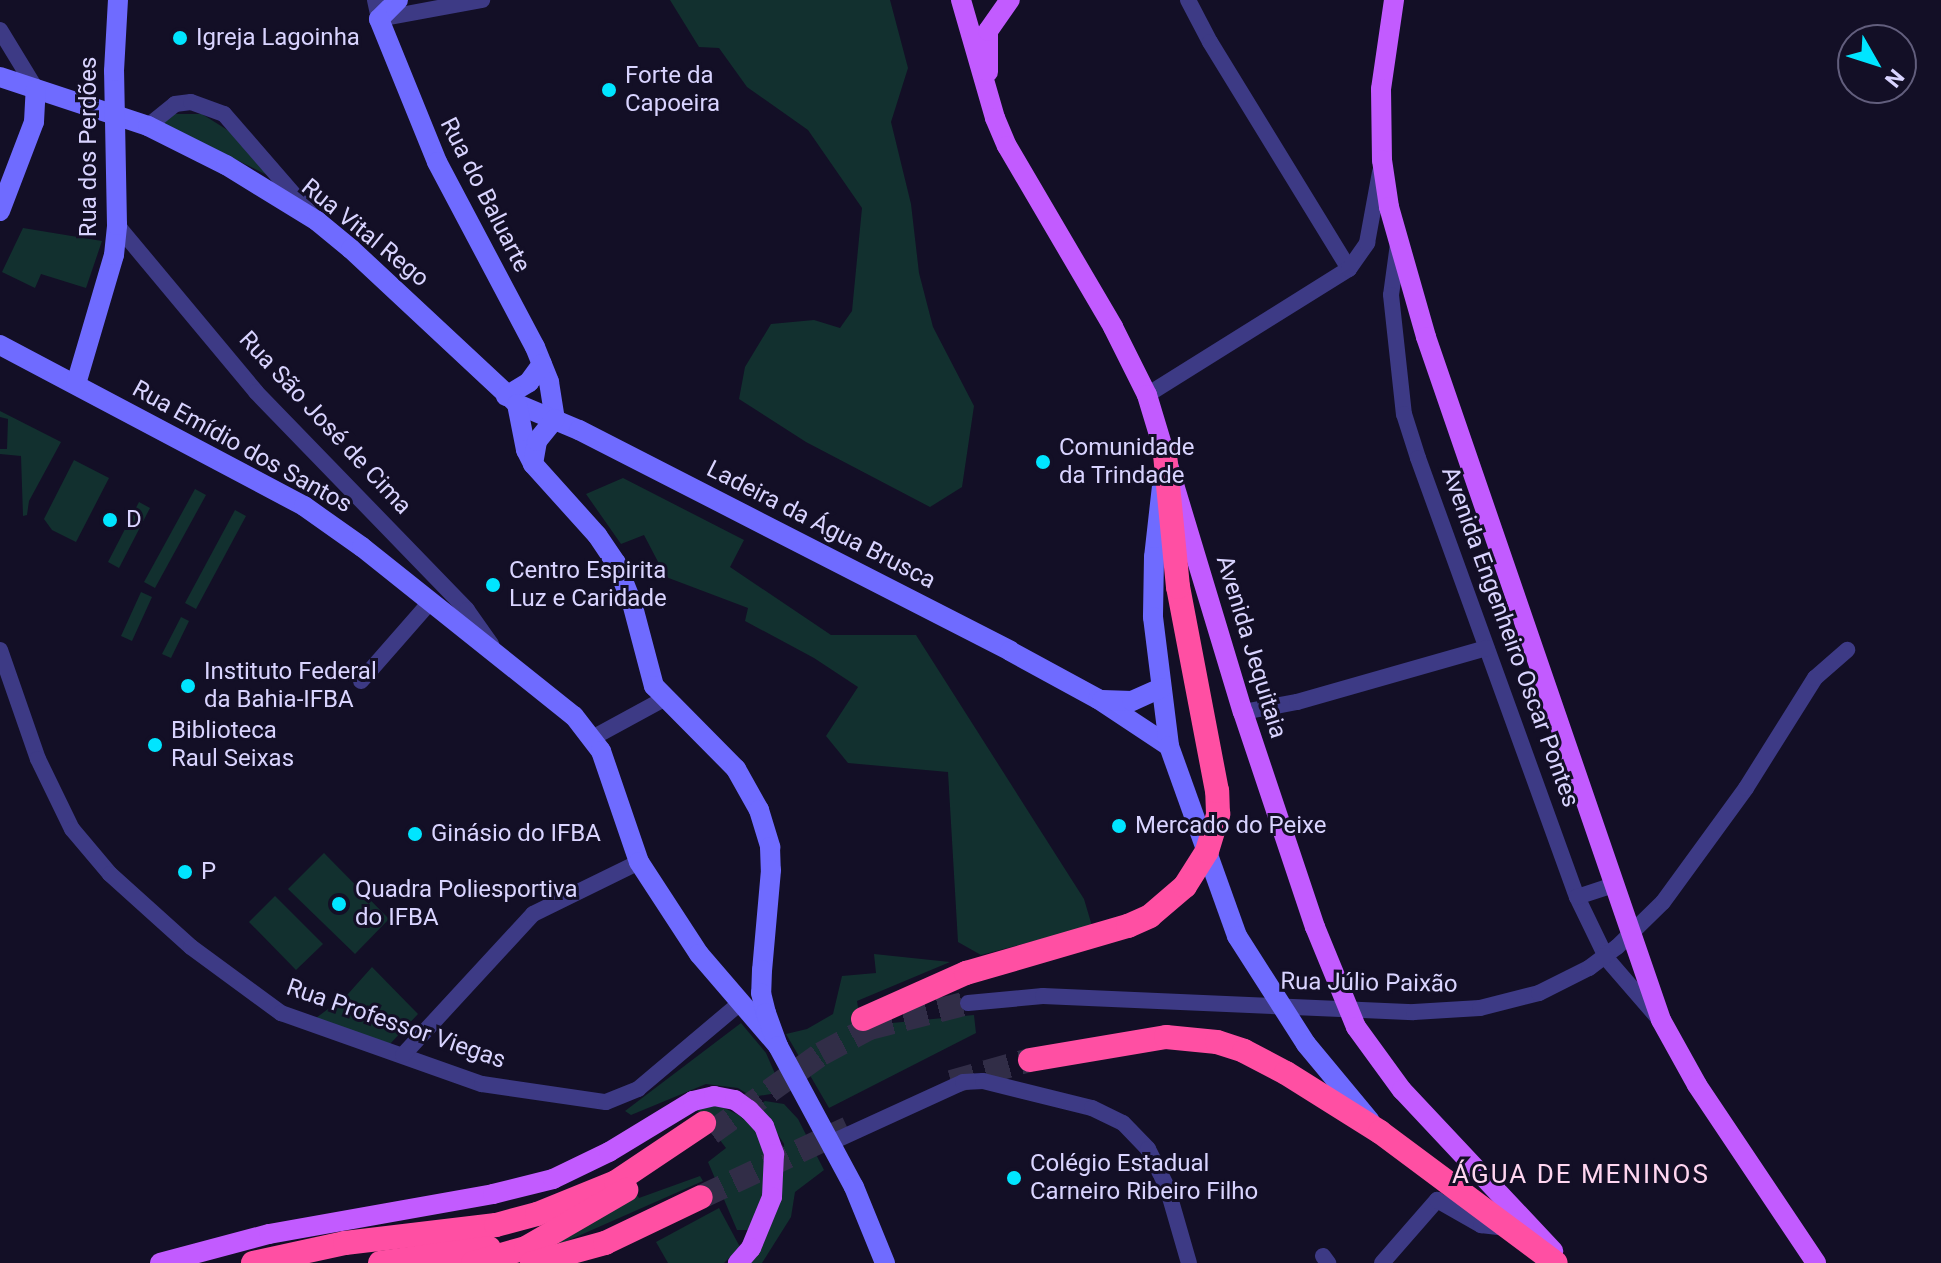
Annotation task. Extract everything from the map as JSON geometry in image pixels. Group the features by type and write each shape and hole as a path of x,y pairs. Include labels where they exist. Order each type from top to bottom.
{"highway":[{"path":"863,1019 966,973 1128,926 1150,916 1185,886 1198,867 1218,814 1204,709 1178,587 1165,454"},
{"path":"1030,1060 1166,1037 1217,1042 1265,1061 1380,1132 1556,1263"},
{"path":"253,1263 345,1243 496,1225 561,1206 616,1182 708,1128 578,1220 526,1248 473,1263"},
{"path":"532,1263 605,1243 701,1197"},
{"path":"380,1263 481,1250 578,1220"}],"main road":[{"name":"Avenida Jequitaia","path":"961,0 988,96 1025,181 1113,327 1147,395 1243,712 1315,927 1356,1027 1394,1081 1439,1132 1565,1263"},
{"path":"988,96 988,31 1010,0"},
{"name":"Avenida Engenheiro Oscar Pontes","path":"1393,2 1381,89 1382,160 1398,243 1426,337 1661,1020 1697,1085 1816,1263"},
{"path":"170,1260 269,1234 504,1192 553,1179 609,1152 693,1101 714,1096 735,1100 757,1117 774,1154 772,1197 751,1248 738,1263"},
{"path":"170,1260 303,1244 345,1243"},
{"path":"559,1263 605,1243"}],"street":[{"name":"Rua dos Perdões","path":"76,384 114,255 117,225 115,113 118,0"},
{"path":"377,10 398,0"},
{"path":"377,10 482,0"},
{"path":"1188,0 1210,42 1349,269"},
{"name":"Rua do Baluarte","path":"377,10 418,122 465,205 542,364 555,419"},
{"path":"0,30 36,89 34,122 0,211"},
{"name":"Rua Vital Rego","path":"0,77 148,126 226,165 317,221 362,259 512,400"},
{"path":"148,126 175,104 191,102 224,114 317,221"},
{"path":"1147,395 1349,269 1367,243 1382,160"},
{"name":"Rua São José de Cima","path":"117,225 256,392 467,610 498,653"},
{"name":"Avenida Engenheiro Oscar Pontes","path":"1398,243 1391,295 1404,414 1577,897 1607,959 1661,1020"},
{"name":"Rua Emídio dos Santos","path":"0,345 304,506 498,653 574,716 594,737"},
{"path":"542,364 512,400 526,450 533,464 597,535 616,563 632,603 648,672 664,699 736,769 766,829 771,870 761,993 778,1046 854,1187 885,1263"},
{"name":"Ladeira da Água Brusca","path":"512,400 555,419 1098,699 1169,746"},
{"path":"533,464 537,441 555,419"},
{"path":"1165,454 1153,577 1161,688 1169,746 1237,936 1306,1044 1380,1132"},
{"path":"361,681 431,601"},
{"path":"1243,712 1297,702 1486,648"},
{"name":"Rua Professor Viegas","path":"0,650 20,712 56,801 72,829 110,874 191,947 263,1002 302,1022 482,1084 606,1102 638,1089 740,1003"},
{"name":"Rua Júlio Paixão","path":"968,1003 1043,996 1450,1011 1509,1003 1539,993 1589,968 1640,926 1683,877 1746,788 1815,678 1847,650"},
{"name":"Ladeira da Água Brusca","path":"1098,699 1119,703 1132,701 1161,688"},
{"path":"664,699 594,737 608,767 639,862 699,954 778,1046"},
{"path":"403,1055 533,914 639,862"},
{"path":"1577,897 1614,885"},
{"path":"740,1003 761,993"},
{"path":"830,1143 963,1082 983,1081 1092,1108 1123,1123 1148,1149 1167,1187 1189,1263"},
{"path":"1382,1263 1437,1200 1481,1225 1508,1228"},
{"path":"576,1263 605,1243"}],"green space":[{"path":"670,0 890,0 908,68 891,122 911,204 919,273 933,327 974,406 962,487 930,507 806,442 739,399 745,367 771,324 814,320 840,328 852,311 862,208 808,130 747,87 719,48 699,47"},
{"path":"175,114 202,114 229,131 269,176 162,123"},
{"path":"23,228 102,241 86,288 41,274 35,288 2,272"},
{"path":"0,411 61,442 29,501 27,515 23,516 21,456 0,454 0,449 7,449 8,419 0,417"},
{"path":"74,460 109,478 76,542 52,530 44,519"},
{"path":"623,478 744,540 730,567 831,635 916,635 1084,899 1092,926 981,955 958,942 948,772 848,763 826,736 858,687 814,658 745,621 748,608 666,577 644,535 621,544 586,494"},
{"path":"195,489 206,495 155,588 144,582"},
{"path":"139,502 150,508 119,568 108,562"},
{"path":"235,510 246,516 196,609 185,603"},
{"path":"141,592 152,597 132,641 121,636"},
{"path":"181,617 189,621 171,658 162,654"},
{"name":"Quadra Poliesportiva do IFBA","path":"324,853 389,919 355,954 288,889"},
{"path":"275,896 323,944 296,970 249,922"},
{"path":"874,954 950,962 857,1001 861,1026 974,1015 976,1033 829,1108 786,1034 807,1029 833,1014 842,976 876,973"},
{"path":"372,967 418,1014 390,1044 316,1018 348,994"},
{"path":"741,1023 766,1053 783,1092 752,1097 738,1088 706,1084 631,1115 625,1111"},
{"path":"765,1101 784,1104 798,1119 824,1170 795,1192 791,1217 762,1263 748,1263 764,1240 783,1176 784,1144 759,1105"},
{"path":"716,1104 747,1119 762,1141 768,1179 749,1230 737,1230 708,1162 726,1148 696,1109"},
{"path":"700,1176 703,1181 551,1248 634,1190 639,1198"},
{"path":"719,1208 740,1247 724,1263 668,1263 656,1242"}],"tunnel":[{"path":"711,1133 821,1054 869,1028 968,1003"},
{"path":"951,1082 1030,1060"},
{"path":"701,1197 848,1128"}],"place":[{"name":"Igreja Lagoinha","path":"180,38"},
{"name":"Forte da Capoeira","path":"609,90"},
{"name":"Comunidade da Trindade","path":"1043,462"},
{"name":"D","path":"110,520"},
{"name":"Centro Espirita Luz e Caridade","path":"493,585"},
{"name":"Instituto Federal da Bahia-IFBA","path":"188,686"},
{"name":"Biblioteca Raul Seixas","path":"155,745"},
{"name":"Mercado do Peixe","path":"1119,826"},
{"name":"Ginásio do IFBA","path":"415,834"},
{"name":"P","path":"185,872"},
{"name":"Quadra Poliesportiva do IFBA","path":"339,904"},
{"name":"Colégio Estadual Carneiro Ribeiro Filho","path":"1014,1178"}],"district":[{"name":"ÁGUA DE MENINOS","path":"1581,1175"}]}
